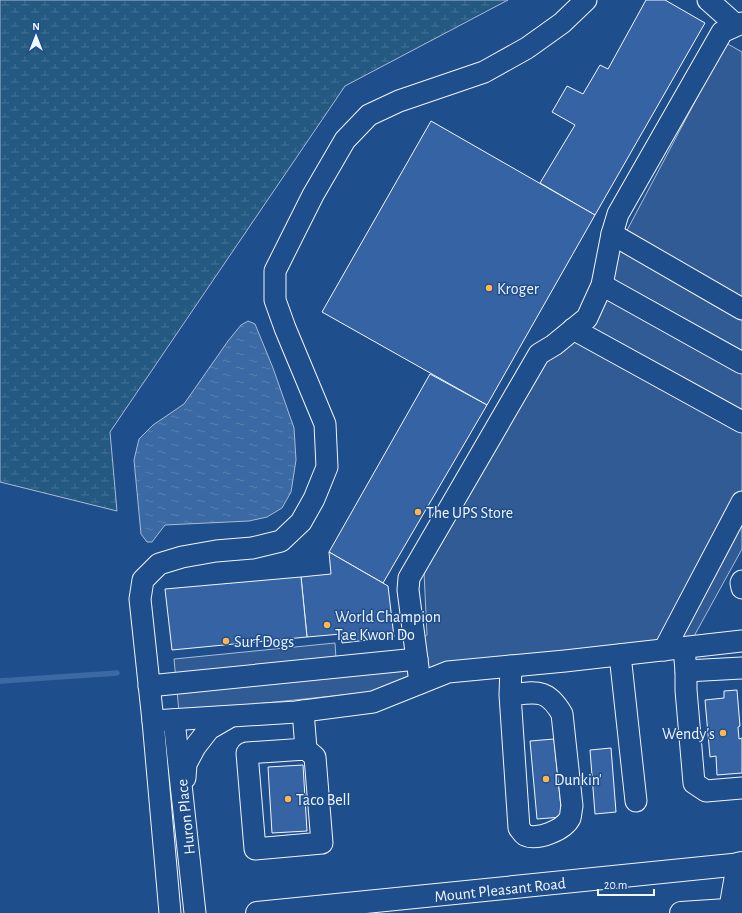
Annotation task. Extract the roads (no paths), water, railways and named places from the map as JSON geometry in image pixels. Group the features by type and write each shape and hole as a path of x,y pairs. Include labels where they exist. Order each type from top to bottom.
{"highway":[{"path":"681,913 734,910 741,864"},
{"name":"Mount Pleasant Road","path":"257,913 741,864"}],"street":[{"name":"Huron Place","path":"170,913 153,722 140,599 144,580 160,564 182,557 216,551 252,548 281,541 301,522 314,498 327,467 325,424 275,300 275,272 313,195 345,140 369,115 399,101 484,72 527,48 562,23 586,0"},
{"path":"420,683 408,590 409,578 539,354 554,345 587,318 602,284 612,234 618,214 722,32 739,24 708,0"},
{"path":"612,234 742,309"},
{"path":"602,284 742,363"},
{"path":"573,329 742,422"},
{"path":"674,649 742,502"},
{"path":"742,581 742,588"},
{"path":"153,722 303,711 373,702 448,672 742,641"},
{"path":"674,649 686,671 686,690 694,783 706,792 742,788"},
{"path":"620,655 636,801"},
{"path":"149,686 417,659"},
{"path":"510,695 538,692 548,696 558,706 562,714 572,806 570,817 565,824 557,831 540,836 530,837 524,834 519,828 510,695 511,666"},
{"path":"686,671 742,668"},
{"path":"303,711 306,749 316,757 322,843 255,849 247,753 306,749"},
{"path":"184,801 186,764 194,747 209,729 230,716"},
{"name":"Huron Place","path":"174,720 195,913"}],"water":[{"path":"248,321 255,324 273,368 294,428 296,460 291,492 282,508 267,517 249,521 165,525 152,542 147,542 141,534 134,460 139,439 153,425 184,404 228,341 241,325"}],"waterway":[{"path":"0,681 117,673"}],"place":[{"name":"Kroger","path":"489,288"},
{"name":"The UPS Store","path":"418,512"},
{"name":"World Champion Tae Kwon Do","path":"327,625"},
{"name":"Surf Dogs","path":"226,641"},
{"name":"Wendy's","path":"723,733"},
{"name":"Dunkin'","path":"546,779"},
{"name":"Taco Bell","path":"288,799"}]}
